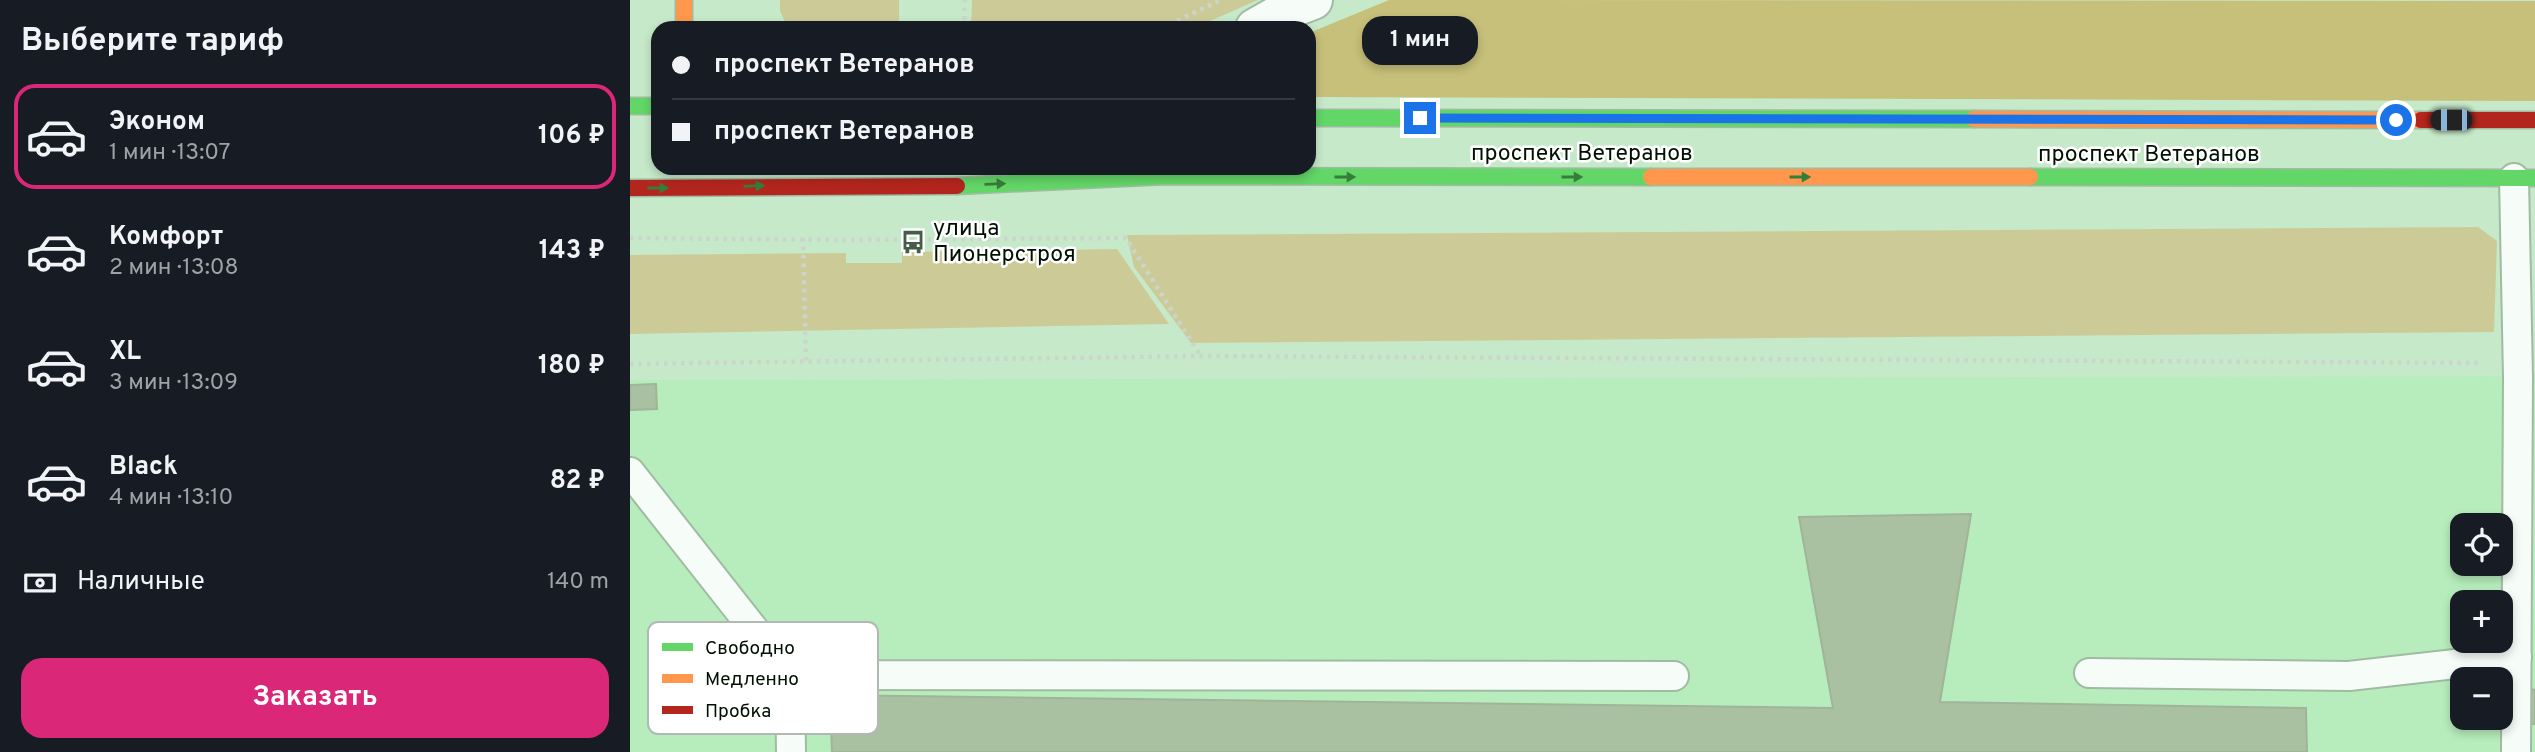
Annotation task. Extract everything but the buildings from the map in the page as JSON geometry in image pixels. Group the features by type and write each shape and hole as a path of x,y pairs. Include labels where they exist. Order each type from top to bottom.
{"main road":[{"path":"684,0 684,21"},
{"path":"630,106 651,106"},
{"name":"проспект Ветеранов","path":"1316,118 2535,120"},
{"path":"686,175 686,188"},
{"name":"проспект Ветеранов","path":"630,188 803,185 927,187 1166,177 2524,178"}],"street":[{"path":"1267,21 1312,0"}],"lane":[{"path":"2515,752 2517,363 2524,178"},
{"path":"630,472 748,622"},
{"path":"2089,673 2349,676 2517,657"},
{"path":"878,675 1674,676"},
{"path":"791,734 791,752"}],"path":[{"path":"964,21 965,0"},
{"path":"1177,21 1222,0"},
{"path":"630,238 1126,238 1200,356"},
{"path":"803,238 806,363"},
{"path":"630,364 1200,356 2517,363"}],"shaded area":[{"path":"780,0 899,0 899,21 785,21 780,11"},
{"path":"972,0 1258,0 1210,21 971,21"},
{"path":"1389,0 2535,1 2535,101 1316,97 1316,30"},
{"path":"2478,227 2497,241 2494,332 1191,343 1134,267 1127,235"},
{"path":"1117,249 1169,324 630,334 630,255 846,253 846,263 902,263 902,252"},
{"path":"2535,376 2535,752 630,752 630,380"}],"traffic: fast":[{"path":"630,106 651,106"},
{"path":"1316,118 1974,119"},
{"path":"957,186 1165,176 1651,177"},
{"path":"2030,177 2535,178"}],"traffic: slow":[{"path":"684,0 684,21"},
{"path":"1974,119 2421,120"},
{"path":"1651,177 2030,177"}],"traffic: jam":[{"path":"2421,120 2535,120"},
{"path":"630,188 957,186"}],"place":[{"name":"улица Пионерстроя","path":"913,242"}],"route":[{"path":"1420,118 2396,120"}]}
